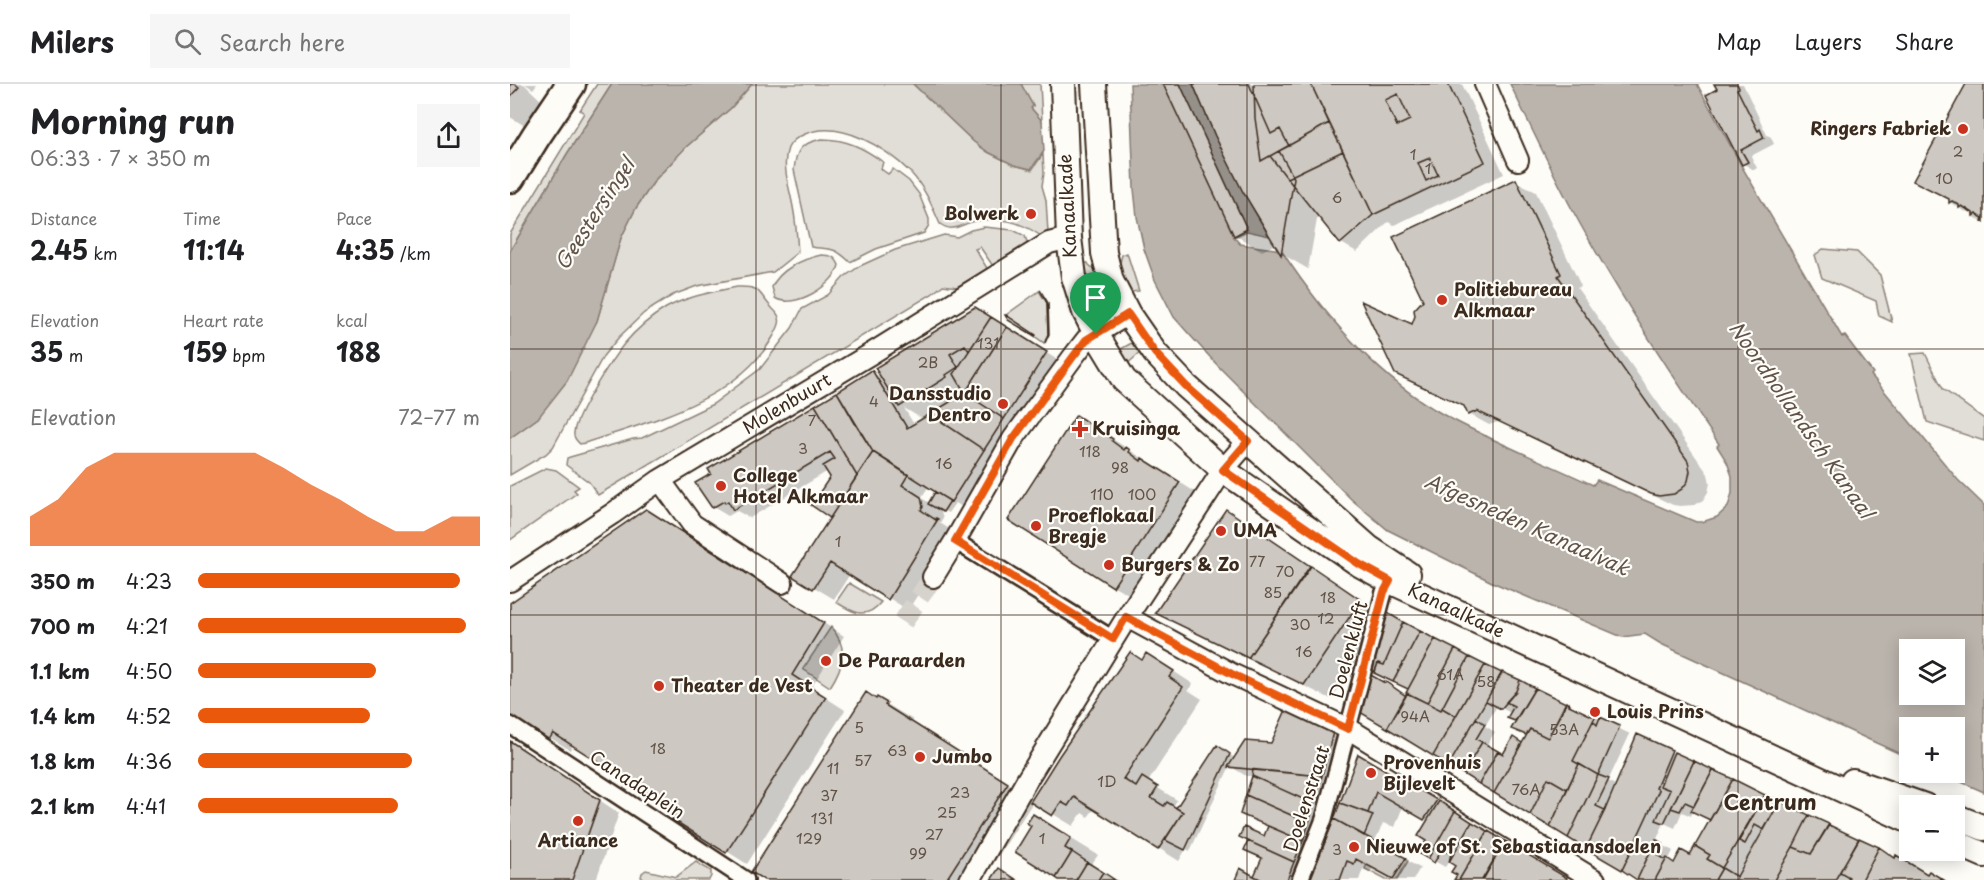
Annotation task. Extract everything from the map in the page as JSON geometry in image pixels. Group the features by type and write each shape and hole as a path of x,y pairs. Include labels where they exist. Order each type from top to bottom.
{"main road":[{"path":"510,178 571,84"}],"street":[{"name":"Kanaalkade","path":"1063,84 1069,238 1077,291 1096,334 1124,380 1223,470 1359,564 1390,581 1899,816"},
{"name":"Kanaalkade","path":"1094,84 1104,253 1111,281 1128,314 1155,353 1186,386 1248,441 1369,548 1407,573 1476,608 1851,780 1899,797"},
{"path":"1485,84 1518,160"},
{"name":"Molenbuurt","path":"510,581 660,480 869,355 1049,243 1069,238"},
{"path":"933,577 1013,439 1073,357 1086,340 1128,314"},
{"path":"970,880 1126,617 1223,470 1248,441"},
{"path":"660,480 692,524 782,583"},
{"path":"955,541 1113,639"},
{"name":"Doelenkluft","path":"1348,729 1384,592 1390,581"},
{"path":"1126,617 1232,674 1348,729 1595,880"},
{"name":"Canadaplein","path":"510,725 738,878"},
{"name":"Doelenstraat","path":"1300,880 1324,819 1348,729"},
{"path":"1965,820 1984,828"},
{"path":"1965,847 1984,855"}],"shaded area":[{"path":"597,84 612,84 567,154 510,251 510,234 584,113 580,110"},
{"path":"752,84 913,84 974,142 988,152 1014,165 1032,170 1043,154 1042,186 1046,200 1048,233 1041,236 1026,227 1002,220 976,221 954,228 945,227 940,224 928,197 916,179 889,154 862,138 848,133 819,130 802,135 795,139 788,148 785,162 795,218 798,252 773,272 697,286 673,295 644,313 604,355 553,447 546,454 510,475 510,438 538,418 597,321 621,238 636,208 655,180 686,147 731,108"},
{"path":"1021,84 1040,84 1042,121 1031,108 1033,106"},
{"path":"822,139 847,143 869,152 883,162 881,169 888,174 893,169 909,181 919,194 929,219 929,225 924,233 876,249 850,262 836,251 811,247 794,170 796,156 801,148 809,142"},
{"path":"984,227 1013,230 1025,236 1028,245 993,266 980,247 975,249 987,268 986,270 957,287 943,285 932,294 598,495 589,482 566,465 567,458 642,438 713,404 760,369 792,328 802,309 828,295 844,277 860,266 895,250 944,235 957,237"},
{"path":"1823,249 1857,252 1880,275 1892,322 1879,316 1876,301 1822,278 1815,255"},
{"path":"1127,253 1139,291 1125,293 1117,274 1122,255"},
{"path":"821,255 832,257 839,265 830,280 813,294 803,298 783,301 775,298 772,287 780,275 800,262"},
{"path":"1078,263 1088,263 1105,278 1110,303 1096,312"},
{"path":"737,287 756,289 779,319 779,326 773,337 757,359 737,377 690,406 585,443 578,442 574,433 587,401 611,362 633,334 674,304"},
{"path":"1039,291 1047,303 1048,334 1044,343 1006,315"},
{"path":"1135,341 1143,350 1124,367 1114,353"},
{"path":"1925,353 1943,389 1984,419 1984,441 1927,422 1911,354"},
{"path":"546,468 556,470 579,487 574,490 577,493 510,540 510,486"},
{"path":"849,583 881,602 864,613 842,606 836,602"},
{"path":"831,627 840,642 842,657 839,671 830,687 803,669"},
{"path":"1405,859 1408,861 1397,880 1386,880 1365,869 1367,864"},
{"path":"696,862 711,871 709,880 645,880 641,877 646,870 676,877"}],"water":[{"name":"Geestersingel","path":"612,84 752,84 731,108 686,147 655,180 636,208 621,238 597,321 567,381 538,418 510,438 510,251 567,154"},
{"path":"913,84 1021,84 1033,106 1031,108 1042,121 1044,151 1031,169 1014,165 988,152 974,142"},
{"path":"1130,84 1193,84 1228,162 1269,236 1247,231 1234,237 1240,244 1281,250 1333,320 1374,363 1396,382 1419,400 1444,415 1518,451 1593,485 1597,480 1696,522 1702,522 1717,517 1728,507 1732,493 1732,476 1727,462 1717,446 1719,444 1607,271 1573,211 1510,84 1697,84 1742,167 1842,337 1845,336 1873,373 1871,375 1958,480 1984,505 1984,792 1964,783 1965,717 1899,717 1899,753 1661,644 1645,634 1622,637 1492,582 1388,530 1351,499 1220,368 1174,317 1155,280 1144,249 1137,217"}],"building":[{"path":"510,84 519,87 510,97"},
{"path":"1163,84 1180,84 1247,229 1234,236"},
{"path":"1193,84 1249,84 1271,134 1280,129 1289,146 1279,151 1294,178 1281,255 1243,192 1215,136"},
{"path":"1254,84 1311,84 1329,123 1261,161 1255,118"},
{"path":"1311,84 1448,84 1485,162 1373,215"},
{"path":"1714,84 1737,84 1739,88 1737,89 1758,131 1760,129 1764,138 1741,150 1748,162 1742,165 1706,95 1717,89"},
{"name":"Ringers Fabriek","path":"1966,84 1984,84 1984,222 1983,218 1976,214 1973,216 1973,213 1962,206 1959,208 1959,205 1952,201 1949,203 1949,199 1913,181"},
{"path":"1398,94 1410,120 1397,126 1385,100"},
{"path":"1329,123 1343,151 1287,178 1270,156"},
{"path":"1343,151 1373,215 1340,244 1287,178"},
{"path":"1430,158 1438,175 1426,181 1418,163"},
{"path":"1516,179 1561,274 1558,276 1688,461 1690,471 1688,481 1674,494 1659,496 1651,494 1477,411 1468,415 1464,406 1395,374 1361,301 1412,324 1415,316 1414,310 1423,300 1393,237"},
{"path":"1040,290 1048,303 1049,334 1045,343 1048,334 1047,303"},
{"path":"975,307 991,317 969,351 965,345 950,354 958,367 946,375 947,377 899,407 875,368"},
{"path":"1006,315 1036,335 1008,320"},
{"path":"991,317 1007,327 965,393 954,374"},
{"path":"1007,327 1047,352 1004,419 965,393"},
{"path":"872,370 907,428 930,414 984,450 951,502 873,452 856,425 837,392"},
{"path":"837,392 873,452 857,476 815,405"},
{"path":"965,393 1004,419 984,450 930,414"},
{"path":"815,405 857,476 830,518 811,505 830,477 823,466 835,459 830,452 733,510 728,501 712,508 695,483 711,474 708,469"},
{"path":"1076,415 1113,439 1112,441 1124,450 1126,447 1141,461 1142,458 1180,482 1113,587 1008,520"},
{"path":"873,452 908,475 902,485 921,497 923,507 921,510 936,520 938,519 888,600 830,563 813,589 792,576"},
{"path":"935,492 950,501 943,512 928,504"},
{"name":"Theater de Vest","path":"646,509 824,623 792,675 826,697 726,853 672,819 677,812 553,733 549,740 510,715 510,603"},
{"path":"1226,509 1310,566 1248,658 1155,613"},
{"path":"1311,566 1361,600 1304,685 1248,658"},
{"path":"1386,612 1403,622 1384,665 1378,663 1375,672 1368,669"},
{"path":"1403,622 1420,631 1393,682 1374,673 1378,663 1384,665"},
{"path":"1420,631 1435,639 1408,689 1393,682"},
{"path":"1435,639 1455,649 1427,703 1406,693"},
{"path":"1455,649 1469,657 1441,710 1427,703"},
{"path":"1130,652 1142,660 1146,653 1174,671 1169,677 1183,687 1123,779 1136,787 1142,777 1158,787 1151,798 1164,806 1167,802 1183,812 1158,850 1074,797 1068,806 1061,802 1052,816 1030,802"},
{"path":"1469,657 1485,665 1456,716 1442,708"},
{"path":"1485,665 1502,673 1449,765 1433,756"},
{"path":"1502,672 1520,680 1516,691 1501,709 1486,701"},
{"path":"1367,673 1386,682 1406,696 1387,728 1358,711"},
{"path":"1520,680 1535,688 1515,721 1507,718 1514,706 1506,702 1516,691"},
{"path":"1535,688 1566,703 1548,738 1530,729 1526,735 1511,729"},
{"path":"866,692 887,703 885,705 1008,783 946,880 764,880 751,872"},
{"path":"1407,693 1456,716 1433,756 1387,728"},
{"path":"1566,702 1592,716 1596,715 1573,761 1579,764 1567,789 1548,778 1530,815 1494,793 1530,729 1548,738"},
{"path":"1286,710 1333,732 1322,776 1228,767 1245,741 1271,743"},
{"path":"1600,717 1620,726 1598,775 1573,761 1593,721 1597,725"},
{"path":"1476,718 1485,724 1476,739 1482,742 1463,774 1449,765"},
{"path":"1637,734 1672,750 1656,788 1659,790 1622,870 1586,849"},
{"path":"1513,737 1522,743 1494,793 1479,784 1498,751 1503,754"},
{"path":"510,741 600,800 572,880 510,880"},
{"path":"1482,742 1498,751 1479,784 1463,774"},
{"path":"1217,745 1230,754 1185,850 1165,840 1183,812 1176,808"},
{"path":"1674,752 1694,761 1664,823 1656,820 1670,790 1660,786"},
{"name":"Provenhuis Bijlevelt","path":"1358,754 1437,800 1424,820 1376,792 1368,813 1340,803"},
{"path":"1694,761 1713,770 1694,806 1685,802 1680,811 1671,808"},
{"path":"1579,764 1598,775 1568,838 1550,827"},
{"path":"1253,770 1322,776 1314,804 1252,776"},
{"path":"1713,770 1733,779 1710,820 1691,811"},
{"path":"1598,775 1609,779 1596,806 1605,810 1586,849 1568,838"},
{"path":"1252,776 1314,804 1309,823 1246,795"},
{"path":"1548,778 1567,789 1550,827 1530,815"},
{"path":"1733,779 1765,795 1722,868 1707,859 1710,855 1695,846"},
{"path":"1246,795 1309,823 1303,841 1240,814"},
{"path":"1765,795 1780,801 1764,830 1755,825 1745,844 1739,841"},
{"path":"1439,801 1455,811 1428,859 1418,853 1426,841 1418,836"},
{"path":"1780,801 1809,815 1793,847 1774,880 1735,880"},
{"path":"1340,803 1373,815 1364,836 1334,819"},
{"path":"1455,811 1472,822 1449,862 1451,854 1442,849 1434,863 1428,859"},
{"path":"1033,814 1071,838 1065,848 1072,852 1056,878 1015,852 1031,826 1027,823"},
{"path":"1809,815 1829,824 1811,854 1793,847"},
{"name":"Nieuwe of St. Sebastiaansdoelen","path":"1334,819 1406,858 1393,879 1356,859 1354,864 1347,861 1340,880 1310,880"},
{"path":"1472,822 1488,831 1459,880 1454,880 1457,875 1451,872 1455,866 1449,862"},
{"path":"1829,825 1859,839 1835,880 1774,880 1793,847 1811,854"},
{"path":"1268,826 1303,841 1294,862 1239,837 1244,827 1264,836"},
{"path":"1488,831 1505,841 1482,880 1459,880"},
{"path":"1859,838 1879,847 1862,880 1848,880 1849,877 1840,872"},
{"path":"1656,839 1663,844 1658,855 1666,860 1655,880 1637,880"},
{"path":"1248,841 1294,862 1287,880 1262,880 1254,876 1262,858 1244,850"},
{"path":"1505,841 1567,878 1566,880 1483,880"},
{"path":"1636,841 1651,850 1637,880 1622,870"},
{"path":"1695,846 1710,855 1707,859 1722,868 1715,880 1655,880 1667,858 1674,863 1681,850 1690,855"},
{"path":"1879,847 1895,858 1896,855 1899,857 1899,861 1906,861 1927,874 1929,871 1944,880 1862,880"},
{"path":"1072,852 1087,862 1076,880 1059,880 1056,878"},
{"path":"1087,862 1103,872 1098,880 1076,880"},
{"path":"999,868 1017,880 991,880"},
{"path":"1240,868 1254,876 1262,880 1235,880"},
{"path":"1722,868 1737,877 1735,880 1715,880"},
{"path":"1103,872 1115,880 1098,880"}],"tunnel":[{"path":"903,622 933,577"}],"place":[{"name":"Ringers Fabriek","path":"1963,129"},
{"name":"Bolwerk","path":"1031,214"},
{"name":"Politiebureau Alkmaar","path":"1442,300"},
{"name":"Dansstudio Dentro","path":"1003,404"},
{"name":"Kruisinga","path":"1080,429"},
{"name":"College Hotel Alkmaar","path":"721,486"},
{"name":"Proeflokaal Bregje","path":"1036,526"},
{"name":"UMA","path":"1221,531"},
{"name":"Burgers & Zo","path":"1109,565"},
{"name":"De Paraarden","path":"826,661"},
{"name":"Theater de Vest","path":"659,686"},
{"name":"Louis Prins","path":"1595,712"},
{"name":"Jumbo","path":"920,757"},
{"name":"Provenhuis Bijlevelt","path":"1371,773"},
{"name":"Artiance","path":"578,821"},
{"name":"Nieuwe of St. Sebastiaansdoelen","path":"1354,847"}],"district":[{"name":"Centrum","path":"1770,803"}],"route":[{"path":"1128,314 1155,353 1186,386 1248,441 1223,470 1359,564 1390,581 1384,592 1348,729 1232,674 1126,617 1113,639 955,541 1013,439 1086,340 1096,334 1128,314"}],"water label":[{"name":"Noordhollandsch Kanaal","path":"1801,420"},
{"name":"Afgesneden Kanaalvak","path":"1527,525"}]}
